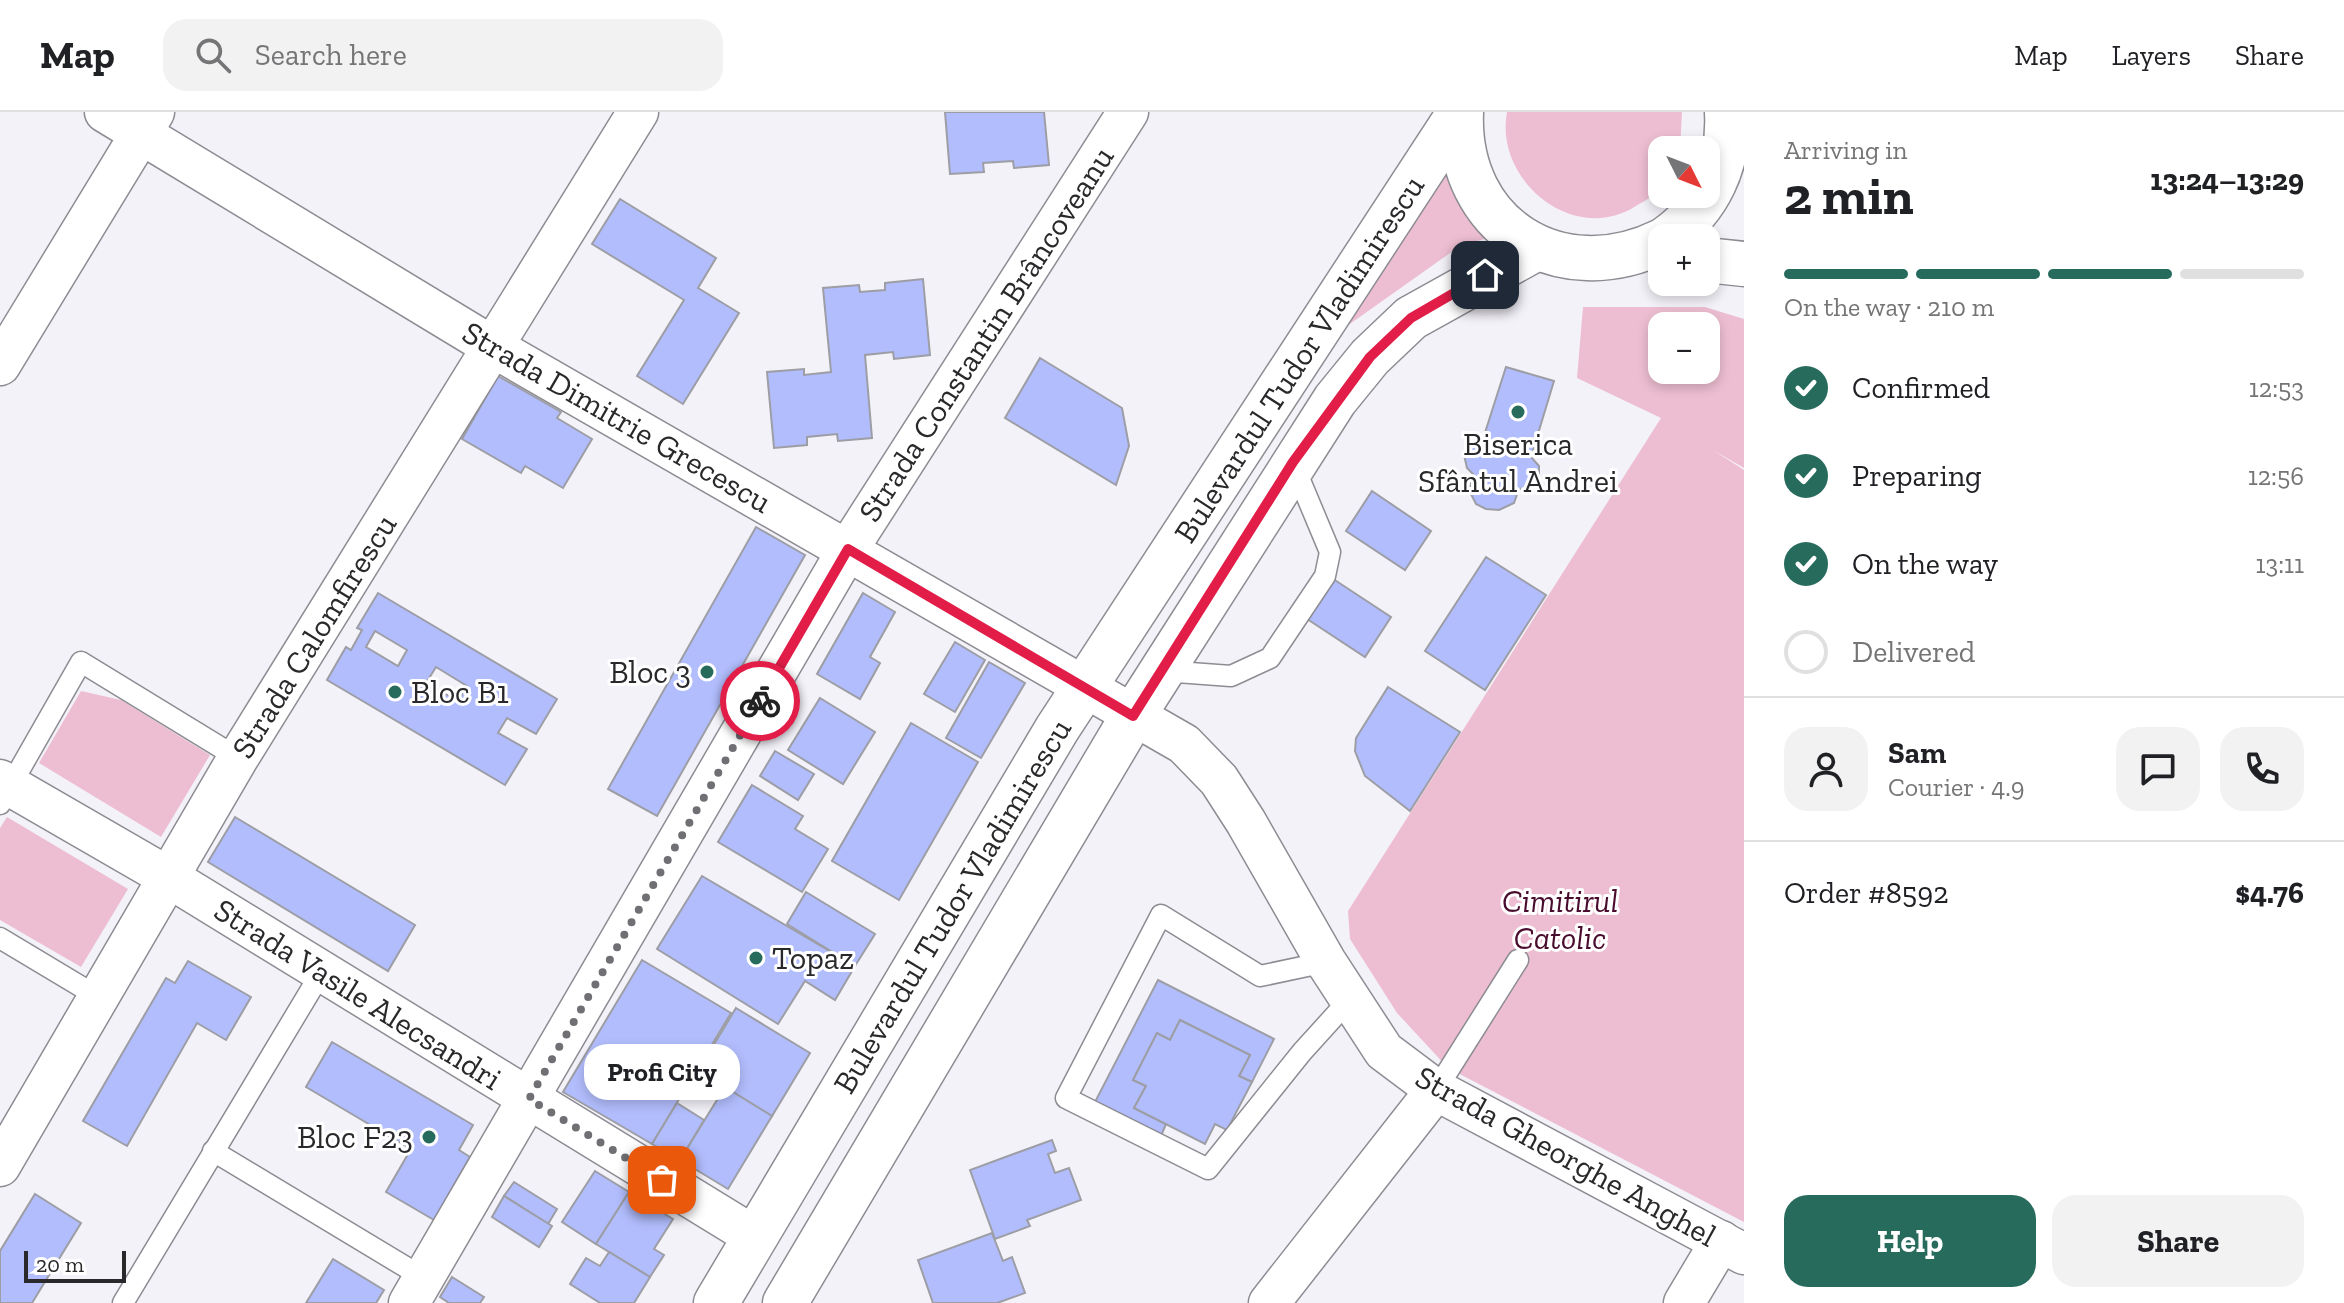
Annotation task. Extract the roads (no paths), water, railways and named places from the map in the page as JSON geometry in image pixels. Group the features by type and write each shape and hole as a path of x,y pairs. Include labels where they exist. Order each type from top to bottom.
{"main road":[{"path":"1460,112 1464,157 1471,180 1498,220 1537,248 1585,260 1648,259"},
{"name":"Bulevardul Tudor Vladimirescu","path":"716,1303 1085,688 1460,112"},
{"path":"1730,112 1744,141"},
{"path":"1682,224 1702,206 1716,183 1725,158 1730,112"},
{"name":"Bulevardul Tudor Vladimirescu","path":"785,1303 1133,716 1293,462 1370,357 1411,318 1537,248"},
{"path":"1585,260 1638,253 1648,248"},
{"path":"1720,261 1744,264"}],"street":[{"name":"Strada Dimitrie Grecescu","path":"105,112 148,123 493,347 1133,716"},
{"name":"Strada Calomfirescu","path":"0,1166 238,758 638,112"},
{"name":"Strada Constantin Brâncoveanu","path":"416,1291 848,549 1128,112"},
{"path":"0,365 148,123"},
{"name":"Strada Gheorghe Anghel","path":"1133,716 1184,744 1219,780 1326,962 1384,1051 1436,1090 1733,1248"},
{"name":"Strada Vasile Alecsandri","path":"3,790 168,877 755,1237"},
{"path":"1269,1303 1436,1090"},
{"path":"1684,1303 1733,1248"}],"lane":[{"path":"1163,671 1231,676 1270,658 1325,576 1330,552 1293,462"},
{"path":"3,790 81,662 238,758"},
{"path":"1326,962 1260,976 1161,915 1066,1098 1208,1169 1302,1052 1350,999"},
{"path":"0,938 100,998"},
{"path":"1436,1090 1518,960"},
{"path":"123,1303 321,973"},
{"path":"213,1151 416,1291"}],"place":[{"name":"Biserica Sfântul Andrei","path":"1518,412"},
{"name":"Bloc 3","path":"707,672"},
{"name":"Bloc B1","path":"395,692"},
{"name":"Topaz","path":"756,958"},
{"name":"Bloc F23","path":"429,1137"},
{"name":"Profi City","path":"662,1180"}],"park label":[{"name":"Cimitirul Catolic","path":"1560,920"}]}
